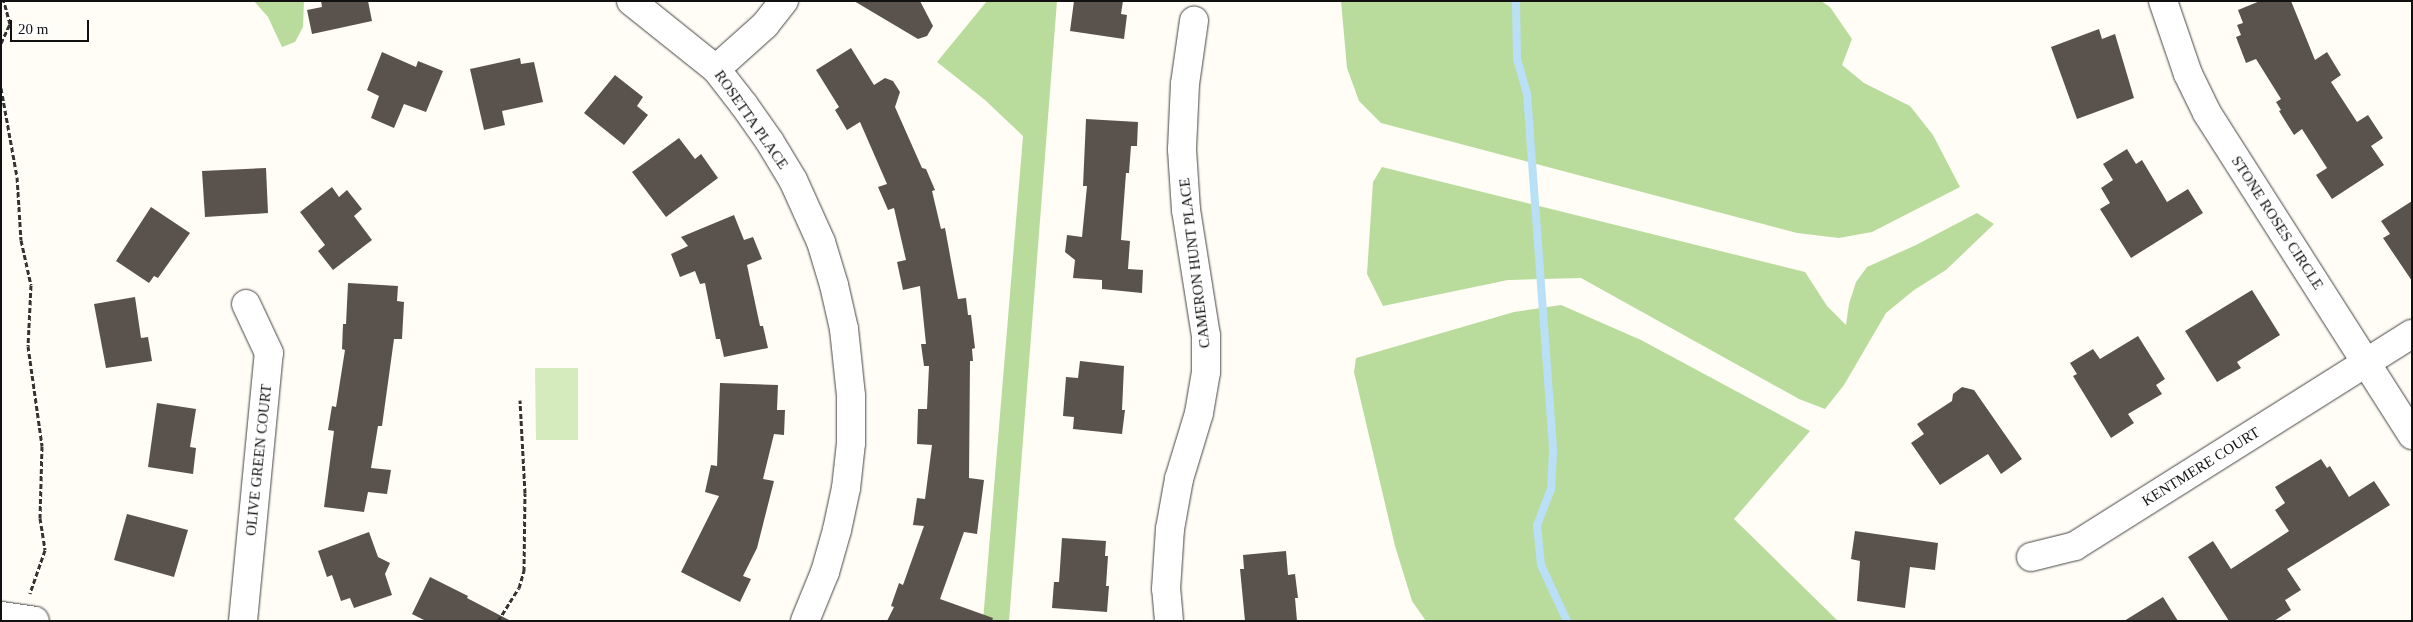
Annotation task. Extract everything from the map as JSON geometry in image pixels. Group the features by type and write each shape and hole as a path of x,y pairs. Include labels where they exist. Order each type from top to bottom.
{"street":[{"name":"ROSETTA PLACE","path":"631,1 716,69 770,142 793,180 821,242 834,285 844,329 851,396 851,443 846,488 825,572 805,621"},
{"path":"716,69 765,25 784,1"},
{"name":"STONE ROSES CIRCLE","path":"2163,1 2188,74 2207,113 2412,435"},
{"name":"CAMERON HUNT PLACE","path":"1169,621 1166,589 1170,529 1179,479 1200,413 1206,372 1206,336 1186,210 1182,149 1185,84 1194,21"},
{"name":"OLIVE GREEN COURT","path":"243,621 270,352 246,304"},
{"name":"KENTMERE COURT","path":"2031,557 2074,546 2412,334"}],"path":[{"path":"1,43 10,24 4,1"},
{"path":"1,88 17,177 21,240 31,285 28,346 42,446 40,518 45,550 20,619"},
{"path":"498,621 519,588 524,571 525,493 520,400"}],"green space":[{"path":"254,1 304,1 303,27 295,42 282,47 268,17"},
{"path":"987,1 1057,1 1009,621 983,621 1023,136 985,100 937,62"},
{"path":"1341,1 1821,1 1830,7 1852,39 1842,65 1864,83 1910,106 1933,135 1960,187 1872,232 1839,238 1797,233 1381,123 1359,101 1347,68"},
{"path":"1382,167 1805,272 1827,306 1846,325 1849,304 1856,282 1867,267 1916,245 1977,213 1994,224 1946,270 1914,290 1886,313 1844,385 1825,409 1799,399 1581,278 1508,280 1383,306 1367,274 1373,182"},
{"path":"1561,305 1641,340 1810,431 1734,519 1838,621 1426,621 1412,601 1395,546 1354,372 1356,358 1514,312"},
{"path":"535,368 578,368 578,440 536,440"}],"building":[{"path":"321,1 368,1 372,21 312,34 307,10 322,7"},
{"path":"854,1 920,1 933,26 927,36 918,39"},
{"path":"1074,1 1123,1 1121,14 1127,15 1124,39 1070,31"},
{"path":"2260,1 2291,1 2315,60 2327,52 2341,75 2331,82 2357,122 2368,115 2383,138 2371,146 2384,165 2332,199 2316,175 2327,168 2302,129 2294,135 2279,111 2281,110 2276,102 2281,99 2256,59 2246,63 2236,37 2241,35 2237,25 2243,23 2238,10"},
{"path":"2099,29 2102,39 2115,34 2134,98 2077,119 2051,47"},
{"path":"851,48 874,85 885,78 893,81 900,92 895,107 922,168 926,169 935,190 932,191 941,229 945,228 958,299 966,298 968,315 971,315 975,348 972,349 973,361 970,361 969,478 984,480 977,534 964,532 940,599 993,618 992,621 887,621 894,607 891,606 899,583 903,585 924,526 913,525 917,498 925,499 932,445 917,444 918,409 927,409 929,366 924,366 921,344 926,344 920,286 903,290 897,262 906,260 894,208 888,210 878,187 887,184 860,122 847,130 835,110 839,107 816,70"},
{"path":"382,52 416,67 418,61 443,71 426,112 404,104 394,128 371,118 379,96 367,90"},
{"path":"520,58 521,64 534,62 543,102 502,111 505,125 484,130 470,69"},
{"path":"615,75 643,97 637,106 648,115 624,145 584,113"},
{"path":"1086,119 1138,122 1137,146 1131,146 1129,173 1126,173 1121,240 1130,241 1128,269 1143,270 1142,293 1102,289 1102,280 1073,278 1075,260 1065,252 1067,235 1082,237 1087,186 1083,186"},
{"path":"679,138 695,159 701,154 718,178 666,217 632,172"},
{"path":"2127,149 2136,164 2142,160 2167,202 2188,189 2203,213 2131,258 2100,209 2110,203 2101,188 2113,180 2103,164"},
{"path":"266,168 268,213 205,217 202,171"},
{"path":"332,187 339,197 347,190 362,209 354,216 372,240 333,270 318,251 325,245 300,212"},
{"path":"2412,201 2412,281 2383,238 2390,234 2381,221"},
{"path":"151,207 190,233 158,278 154,276 149,283 116,261"},
{"path":"734,215 744,240 753,237 762,259 747,265 760,326 763,326 768,348 724,357 720,339 716,339 705,283 700,284 695,271 680,277 671,254 688,246 681,237"},
{"path":"348,283 398,286 397,301 404,302 402,339 394,339 382,426 378,426 371,468 391,470 387,494 368,492 364,512 324,507 334,431 328,430 332,406 336,407 345,350 342,349 343,324 346,324"},
{"path":"2252,290 2280,335 2237,362 2241,368 2217,382 2185,331"},
{"path":"135,297 141,338 148,337 152,361 106,368 94,304"},
{"path":"2138,336 2165,379 2156,385 2162,394 2128,414 2134,423 2111,438 2073,376 2077,374 2070,363 2093,349 2100,359"},
{"path":"1080,361 1124,366 1122,410 1125,410 1122,434 1073,429 1074,417 1063,416 1066,377 1078,378"},
{"path":"720,383 778,385 777,410 785,410 784,435 774,434 763,479 774,481 757,548 743,576 751,579 740,602 681,572 719,496 705,492 711,465 717,466"},
{"path":"1962,387 1974,390 2022,459 2001,474 1988,454 1940,485 1911,443 1924,434 1917,424 1952,401 1953,394"},
{"path":"157,403 196,409 190,447 196,448 193,474 148,467"},
{"path":"2321,459 2327,468 2330,466 2349,497 2374,481 2390,505 2287,569 2301,590 2285,600 2291,610 2274,621 2229,621 2188,557 2213,541 2231,569 2289,531 2275,510 2285,503 2275,487"},
{"path":"127,514 188,530 174,577 114,560"},
{"path":"1855,531 1938,543 1935,570 1910,567 1905,608 1857,601 1860,561 1851,559"},
{"path":"369,532 378,557 390,563 385,574 392,595 354,608 350,598 341,601 332,575 327,577 318,551"},
{"path":"1062,538 1106,541 1105,556 1108,556 1106,586 1109,586 1107,612 1052,608 1054,582 1059,582"},
{"path":"1286,551 1288,575 1295,574 1298,598 1295,598 1297,621 1245,621 1240,569 1244,569 1243,555"},
{"path":"430,577 511,621 426,621 412,614"},
{"path":"2163,597 2178,621 2124,621"}],"waterway":[{"path":"1516,1 1517,59 1527,94 1553,452 1551,489 1537,525 1541,565 1567,621"}]}
